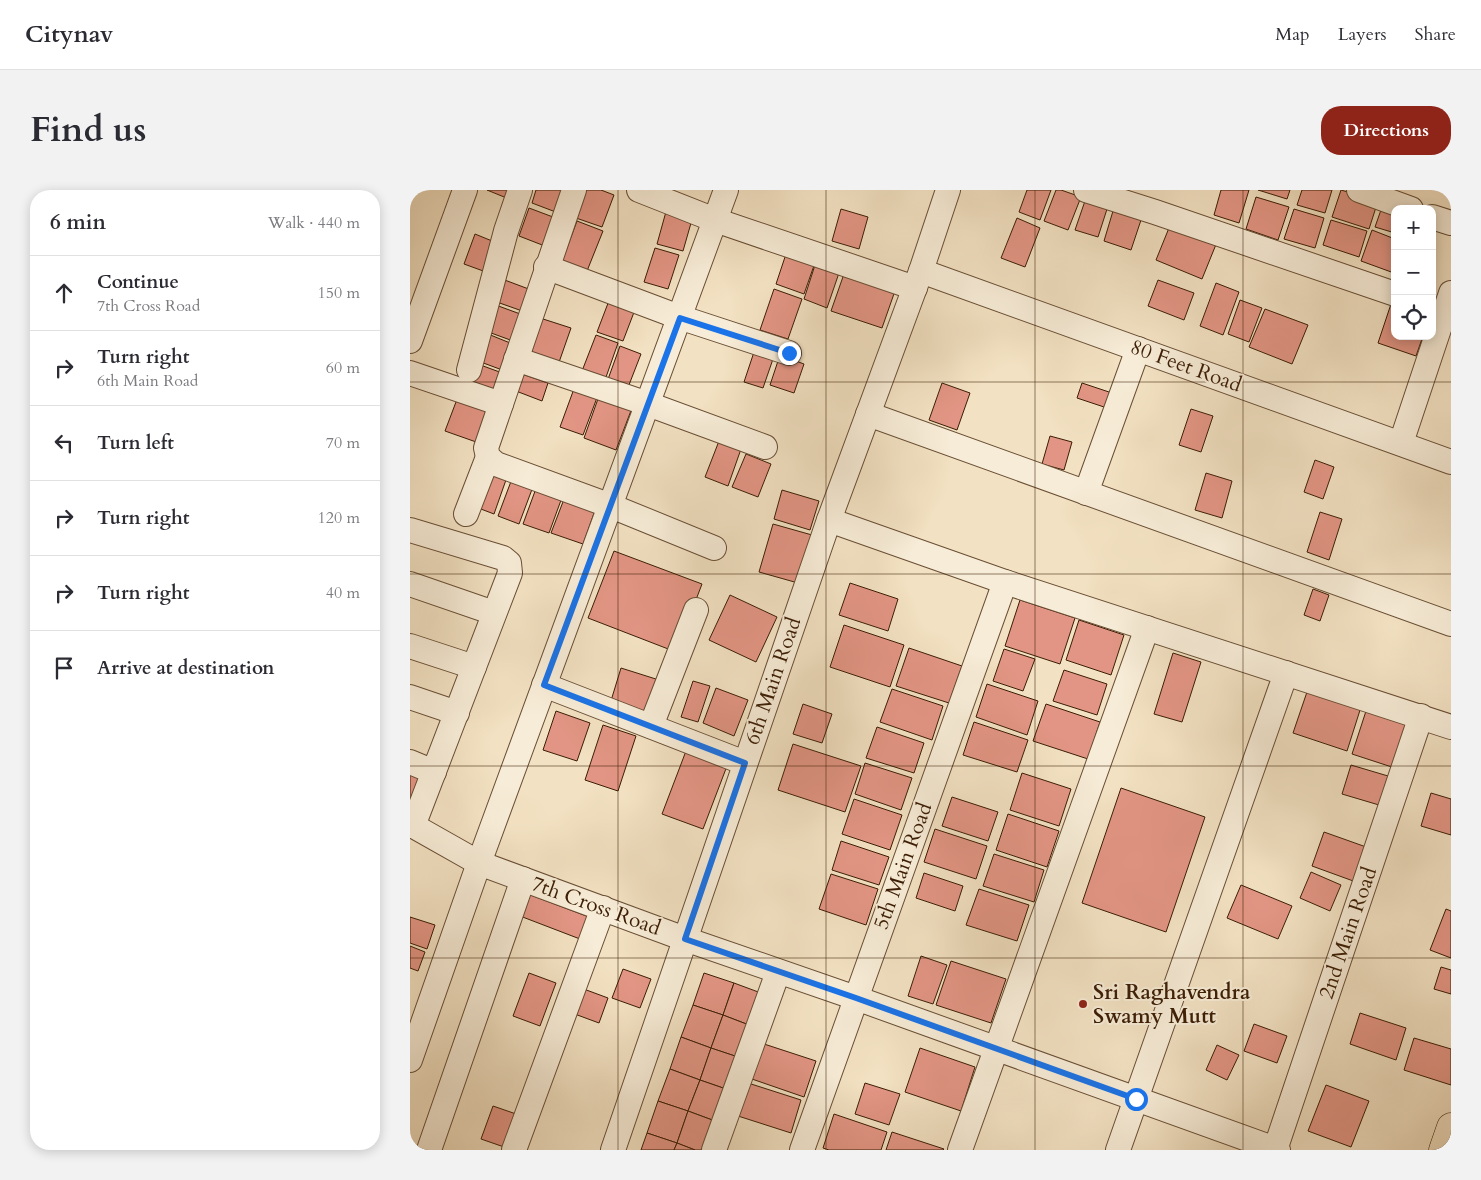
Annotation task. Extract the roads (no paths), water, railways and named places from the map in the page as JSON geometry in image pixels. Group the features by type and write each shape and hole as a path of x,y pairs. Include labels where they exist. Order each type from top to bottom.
{"main road":[{"path":"1443,1150 1451,1127"}],"street":[{"path":"410,340 465,190"},
{"path":"469,370 506,231 520,190"},
{"path":"466,514 488,457 486,448 500,404 574,190"},
{"name":"80 Feet Road","path":"639,190 715,220 918,280 1138,349 1451,462"},
{"path":"410,1060 479,863 726,190"},
{"name":"6th Main Road","path":"613,1150 829,520 918,280 948,190"},
{"path":"1086,190 1391,293"},
{"path":"1359,190 1400,205"},
{"path":"1436,217 1451,223"},
{"path":"546,267 680,318 789,353"},
{"path":"1400,444 1443,304"},
{"path":"1086,493 1138,349"},
{"path":"516,359 766,447"},
{"path":"410,373 500,404"},
{"path":"868,414 1451,624"},
{"path":"488,457 496,464 610,506 714,548"},
{"path":"829,520 1005,582 1451,727"},
{"path":"410,530 503,558 509,563 510,573 412,825"},
{"name":"5th Main Road","path":"802,1150 1005,582"},
{"path":"410,584 494,613"},
{"path":"651,726 696,610"},
{"path":"960,1150 1147,628"},
{"path":"410,646 474,667"},
{"path":"1118,1150 1286,673"},
{"path":"544,685 745,763"},
{"path":"410,698 457,713"},
{"name":"2nd Main Road","path":"1276,1150 1421,716"},
{"path":"410,762 434,772"},
{"name":"7th Cross Road","path":"412,825 479,863 685,939 856,998 1276,1150"},
{"path":"429,1150 523,879"},
{"path":"514,1150 602,908"},
{"path":"714,1150 778,972"}],"place":[{"name":"Sri Raghavendra Swamy Mutt","path":"1083,1004"}]}
